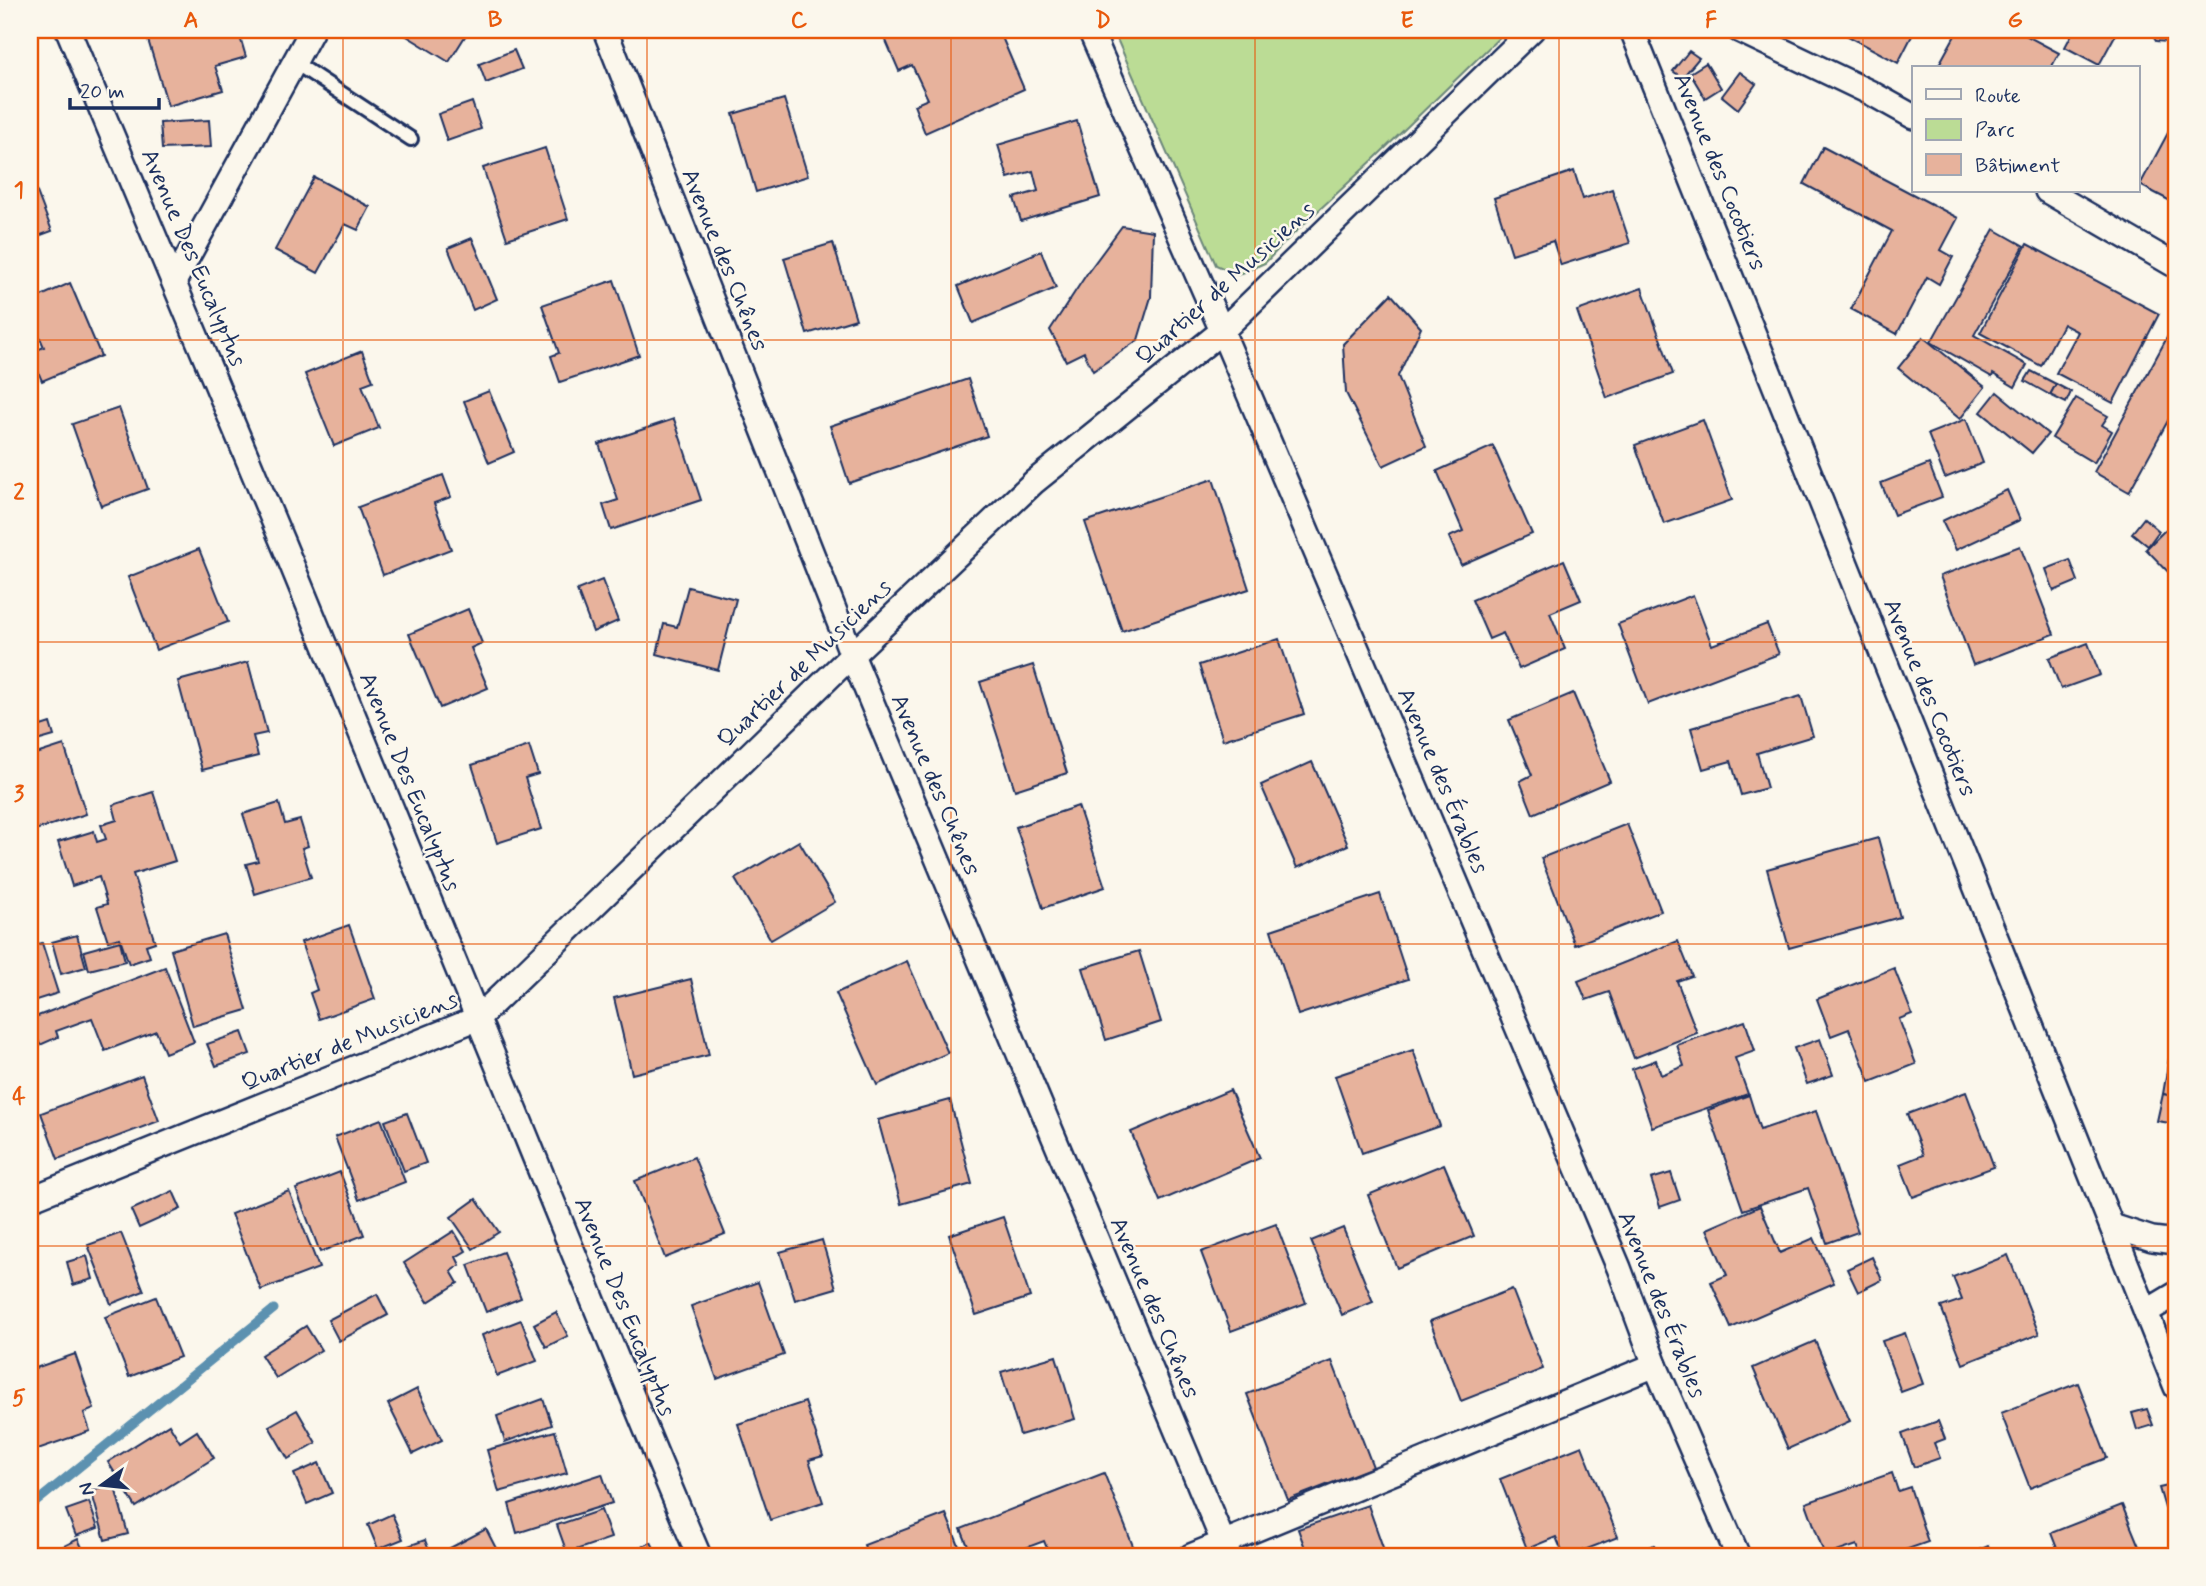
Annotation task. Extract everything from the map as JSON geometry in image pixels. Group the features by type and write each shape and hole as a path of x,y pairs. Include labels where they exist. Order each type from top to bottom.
{"street":[{"name":"Avenue Des Eucalyptus","path":"68,30 699,1556"},
{"path":"174,282 312,30"},
{"name":"Avenue des Chênes","path":"605,30 852,655 1226,1550"},
{"name":"Avenue des Érables","path":"1090,30 1222,331 1614,1255 1655,1365 1738,1556"},
{"name":"Quartier de Musiciens","path":"30,1199 478,1018 1034,482 1222,331 1532,30"},
{"name":"Avenue des Cocotiers","path":"1632,30 2176,1387"},
{"path":"1739,30 1871,93 1912,116"},
{"path":"2049,192 2176,266"},
{"path":"2112,1226 2152,1239 2176,1242"},
{"path":"2146,1312 2176,1294"},
{"path":"1191,1556 1226,1550 1655,1365"}],"lane":[{"path":"294,62 411,139"}],"green space":[{"path":"1113,30 1507,30 1265,263 1238,275 1216,265"}],"building":[{"path":"145,30 238,30 246,57 215,66 223,90 168,106"},
{"path":"397,30 469,30 449,62"},
{"path":"898,30 999,30 1024,89 925,133 914,105 928,99 912,65 899,71 884,36"},
{"path":"1837,30 1915,30 1898,63"},
{"path":"1958,30 2016,30 2059,53 2052,66 1938,66"},
{"path":"2074,30 2118,30 2099,65 2065,47"},
{"path":"2149,30 2175,30 2175,35 2167,42 2156,41"},
{"path":"514,50 522,69 486,83 479,64"},
{"path":"1689,51 1699,58 1682,78 1673,71"},
{"path":"1706,63 1721,88 1705,98 1690,73"},
{"path":"1740,72 1756,84 1738,109 1722,96"},
{"path":"784,99 808,176 756,192 733,114"},
{"path":"472,102 481,129 447,141 438,114"},
{"path":"2176,118 2176,204 2140,185"},
{"path":"209,120 211,147 162,149 160,123"},
{"path":"1077,121 1100,197 1021,221 1014,198 1038,191 1033,171 1008,178 998,145"},
{"path":"1823,147 1958,218 1941,250 1953,257 1939,284 1927,277 1897,334 1851,309 1892,231 1804,184"},
{"path":"545,148 568,219 507,239 483,168"},
{"path":"1574,171 1583,199 1612,189 1630,243 1561,265 1553,241 1512,254 1494,198"},
{"path":"30,174 52,231 30,239"},
{"path":"314,177 370,207 358,230 345,224 318,273 275,250"},
{"path":"1122,226 1153,231 1151,297 1138,340 1093,371 1084,352 1066,361 1050,330"},
{"path":"1994,229 2024,246 1974,335 2027,365 2015,387 1931,342"},
{"path":"472,238 497,299 473,310 448,248"},
{"path":"833,243 856,319 807,334 784,258"},
{"path":"2027,244 2159,314 2113,403 2056,373 2078,332 2063,324 2041,366 1980,333"},
{"path":"1041,251 1056,288 973,323 958,286"},
{"path":"614,280 639,355 560,382 551,356 559,353 542,305"},
{"path":"70,283 101,356 42,381 30,353 44,347 30,315 30,301"},
{"path":"1642,288 1673,374 1607,398 1577,311"},
{"path":"1391,294 1421,328 1398,376 1426,446 1383,466 1346,393 1343,344"},
{"path":"2176,321 2176,406 2129,492 2094,472"},
{"path":"1923,337 1985,387 1960,419 1898,368"},
{"path":"362,351 373,381 362,385 379,428 334,446 305,374"},
{"path":"2031,371 2056,384 2050,395 2025,381"},
{"path":"968,379 987,436 849,483 830,426"},
{"path":"2056,384 2071,392 2066,403 2050,395"},
{"path":"489,391 514,452 489,463 464,401"},
{"path":"1997,392 2048,434 2032,453 1981,412"},
{"path":"2076,398 2108,416 2102,425 2112,431 2094,463 2052,438"},
{"path":"119,408 148,489 101,506 72,424"},
{"path":"674,419 701,500 611,530 603,505 618,500 599,444"},
{"path":"1966,419 1983,463 1945,478 1928,434"},
{"path":"1703,420 1732,500 1664,524 1635,445"},
{"path":"1493,446 1532,534 1461,565 1449,537 1463,531 1437,471"},
{"path":"1929,464 1942,497 1894,515 1881,483"},
{"path":"443,475 451,497 434,503 451,549 383,575 358,507"},
{"path":"1213,479 1249,589 1122,631 1085,522"},
{"path":"2007,490 2020,520 1956,550 1942,521"},
{"path":"2144,518 2159,531 2148,546 2132,533"},
{"path":"2165,530 2176,541 2176,580 2146,549"},
{"path":"2020,546 2054,634 1973,665 1940,576"},
{"path":"199,549 228,622 156,650 128,577"},
{"path":"1564,560 1581,600 1550,613 1565,649 1519,669 1503,633 1489,639 1472,600"},
{"path":"2070,560 2078,581 2054,591 2046,569"},
{"path":"602,580 618,621 593,632 577,590"},
{"path":"688,587 736,599 718,670 657,654 664,624 677,627"},
{"path":"1693,595 1712,645 1767,624 1779,654 1648,704 1618,624"},
{"path":"468,609 482,643 471,648 488,688 440,708 409,634"},
{"path":"1279,639 1304,714 1223,740 1199,665"},
{"path":"2088,643 2100,675 2061,689 2049,658"},
{"path":"248,662 267,733 253,736 258,756 202,770 178,681"},
{"path":"1033,665 1067,773 1015,790 980,682"},
{"path":"1573,693 1610,781 1533,814 1520,781 1532,775 1509,720"},
{"path":"1801,696 1813,736 1757,753 1767,788 1741,795 1731,761 1703,769 1691,728"},
{"path":"37,710 41,726 50,723 54,736 30,743 30,712"},
{"path":"64,745 86,814 35,830 30,812 30,756"},
{"path":"529,746 538,774 525,778 541,829 497,843 472,765"},
{"path":"1312,762 1348,845 1297,868 1261,785"},
{"path":"153,792 175,861 133,874 155,942 146,945 150,957 129,964 120,938 108,941 97,907 107,904 99,877 72,886 58,842 94,831 97,842 106,839 101,825 117,820 113,805"},
{"path":"279,803 285,824 300,820 308,846 302,848 311,877 255,894 246,864 258,861 243,814"},
{"path":"1078,806 1105,887 1043,908 1016,827"},
{"path":"1627,824 1661,911 1575,945 1541,858"},
{"path":"1878,838 1900,917 1789,948 1767,869"},
{"path":"799,841 835,902 771,940 735,879"},
{"path":"1380,894 1408,979 1298,1015 1271,930"},
{"path":"349,925 375,999 319,1019 310,993 317,990 301,942"},
{"path":"224,934 247,1010 193,1026 171,950"},
{"path":"77,935 86,967 61,974 52,942"},
{"path":"120,941 125,961 89,970 84,951"},
{"path":"1678,941 1692,976 1677,981 1697,1033 1634,1058 1609,992 1586,1000 1578,981"},
{"path":"42,943 58,993 30,1002 30,947"},
{"path":"1139,951 1161,1022 1106,1040 1083,968"},
{"path":"907,961 948,1053 877,1085 836,993"},
{"path":"165,967 194,1042 165,1053 156,1031 105,1051 92,1018 56,1031 58,1037 40,1045 37,1038 30,1040 30,1019"},
{"path":"1894,968 1912,1014 1899,1019 1916,1064 1870,1082 1849,1029 1831,1036 1817,999"},
{"path":"691,979 709,1055 632,1074 614,998"},
{"path":"2176,1017 2176,1097 2163,1094"},
{"path":"1745,1021 1755,1051 1735,1058 1748,1094 1652,1127 1632,1069 1656,1060 1661,1075 1684,1066 1677,1045"},
{"path":"242,1032 250,1054 216,1066 207,1044"},
{"path":"1820,1039 1833,1075 1807,1084 1794,1048"},
{"path":"1413,1050 1440,1126 1362,1153 1335,1076"},
{"path":"142,1075 159,1121 58,1159 41,1113"},
{"path":"1230,1090 1260,1158 1160,1201 1131,1132"},
{"path":"1966,1092 1994,1167 1913,1197 1900,1164 1923,1155 1907,1114"},
{"path":"2163,1094 2176,1097 2176,1124 2157,1121"},
{"path":"1749,1095 1760,1130 1816,1111 1858,1232 1827,1243 1808,1188 1743,1210 1708,1110"},
{"path":"950,1100 972,1184 901,1204 878,1120"},
{"path":"407,1113 426,1163 404,1171 385,1121"},
{"path":"381,1119 405,1182 359,1200 335,1137"},
{"path":"694,1157 725,1234 665,1258 635,1181"},
{"path":"1444,1164 1474,1236 1397,1268 1368,1195"},
{"path":"340,1172 364,1235 320,1252 296,1189"},
{"path":"1671,1173 1680,1200 1660,1207 1651,1179"},
{"path":"173,1191 181,1209 139,1228 131,1210"},
{"path":"289,1191 319,1268 261,1290 231,1214"},
{"path":"476,1199 499,1232 473,1249 451,1217"},
{"path":"1760,1206 1780,1253 1814,1238 1834,1283 1731,1328 1711,1282 1727,1275 1707,1229"},
{"path":"1003,1217 1030,1297 976,1315 949,1235"},
{"path":"1276,1224 1306,1303 1231,1331 1201,1252"},
{"path":"1343,1228 1373,1302 1342,1315 1311,1241"},
{"path":"454,1231 466,1251 456,1257 460,1265 451,1271 458,1283 428,1302 404,1263"},
{"path":"121,1233 144,1291 111,1304 88,1245"},
{"path":"822,1240 836,1288 795,1300 780,1252"},
{"path":"503,1252 521,1298 486,1312 468,1265"},
{"path":"2008,1255 2039,1334 1963,1364 1941,1307 1962,1300 1953,1277"},
{"path":"87,1256 93,1279 73,1285 67,1262"},
{"path":"1872,1257 1882,1280 1858,1292 1847,1269"},
{"path":"758,1282 784,1355 717,1379 691,1306"},
{"path":"1512,1289 1543,1369 1461,1401 1430,1321"},
{"path":"377,1294 388,1315 339,1341 328,1320"},
{"path":"156,1297 180,1357 129,1377 105,1317"},
{"path":"556,1312 568,1336 546,1347 534,1324"},
{"path":"521,1320 537,1361 497,1376 482,1335"},
{"path":"306,1326 321,1350 276,1378 261,1355"},
{"path":"1905,1333 1923,1384 1901,1392 1882,1341"},
{"path":"1815,1341 1850,1421 1788,1449 1753,1368"},
{"path":"75,1354 94,1409 84,1413 90,1431 35,1450 30,1433 30,1370"},
{"path":"1056,1356 1075,1419 1020,1435 1001,1372"},
{"path":"1332,1361 1373,1467 1288,1500 1247,1394"},
{"path":"2078,1383 2107,1458 2030,1488 2001,1413"},
{"path":"417,1389 442,1440 413,1454 388,1404"},
{"path":"543,1399 552,1425 505,1442 497,1416"},
{"path":"805,1402 823,1456 809,1460 823,1502 770,1520 738,1424"},
{"path":"2147,1409 2153,1425 2137,1430 2132,1413"},
{"path":"297,1410 316,1443 288,1459 269,1426"},
{"path":"1938,1421 1945,1439 1934,1443 1940,1458 1914,1467 1902,1434"},
{"path":"169,1424 180,1442 197,1431 214,1458 136,1507 108,1462"},
{"path":"555,1431 567,1473 499,1492 487,1450"},
{"path":"1582,1446 1618,1537 1569,1556 1564,1556 1556,1537 1527,1549 1500,1479"},
{"path":"319,1463 332,1493 307,1504 294,1474"},
{"path":"1104,1473 1137,1556 1050,1556 1044,1541 1004,1556 972,1556 961,1529"},
{"path":"1892,1473 1898,1491 1910,1487 1928,1542 1888,1556 1861,1556 1857,1545 1825,1556 1806,1503"},
{"path":"602,1474 612,1503 517,1533 509,1504"},
{"path":"114,1484 128,1534 105,1540 91,1490"},
{"path":"2168,1486 2174,1505 2165,1508 2159,1488"},
{"path":"89,1502 98,1528 76,1536 66,1510"},
{"path":"1368,1505 1386,1556 1308,1556 1298,1529"},
{"path":"2122,1505 2143,1556 2060,1556 2051,1533"},
{"path":"601,1510 611,1538 567,1553 557,1525"},
{"path":"392,1514 403,1539 378,1549 368,1525"},
{"path":"946,1514 963,1556 868,1556 864,1545"},
{"path":"486,1529 500,1556 454,1556 450,1548"},
{"path":"78,1539 86,1556 54,1556 52,1552"},
{"path":"425,1540 431,1556 389,1556 388,1553"},
{"path":"651,1542 658,1556 625,1555"},
{"path":"1654,1545 1659,1556 1625,1556"},
{"path":"1988,1546 1992,1556 1965,1556"}],"waterway":[{"path":"30,1507 274,1309"}]}
